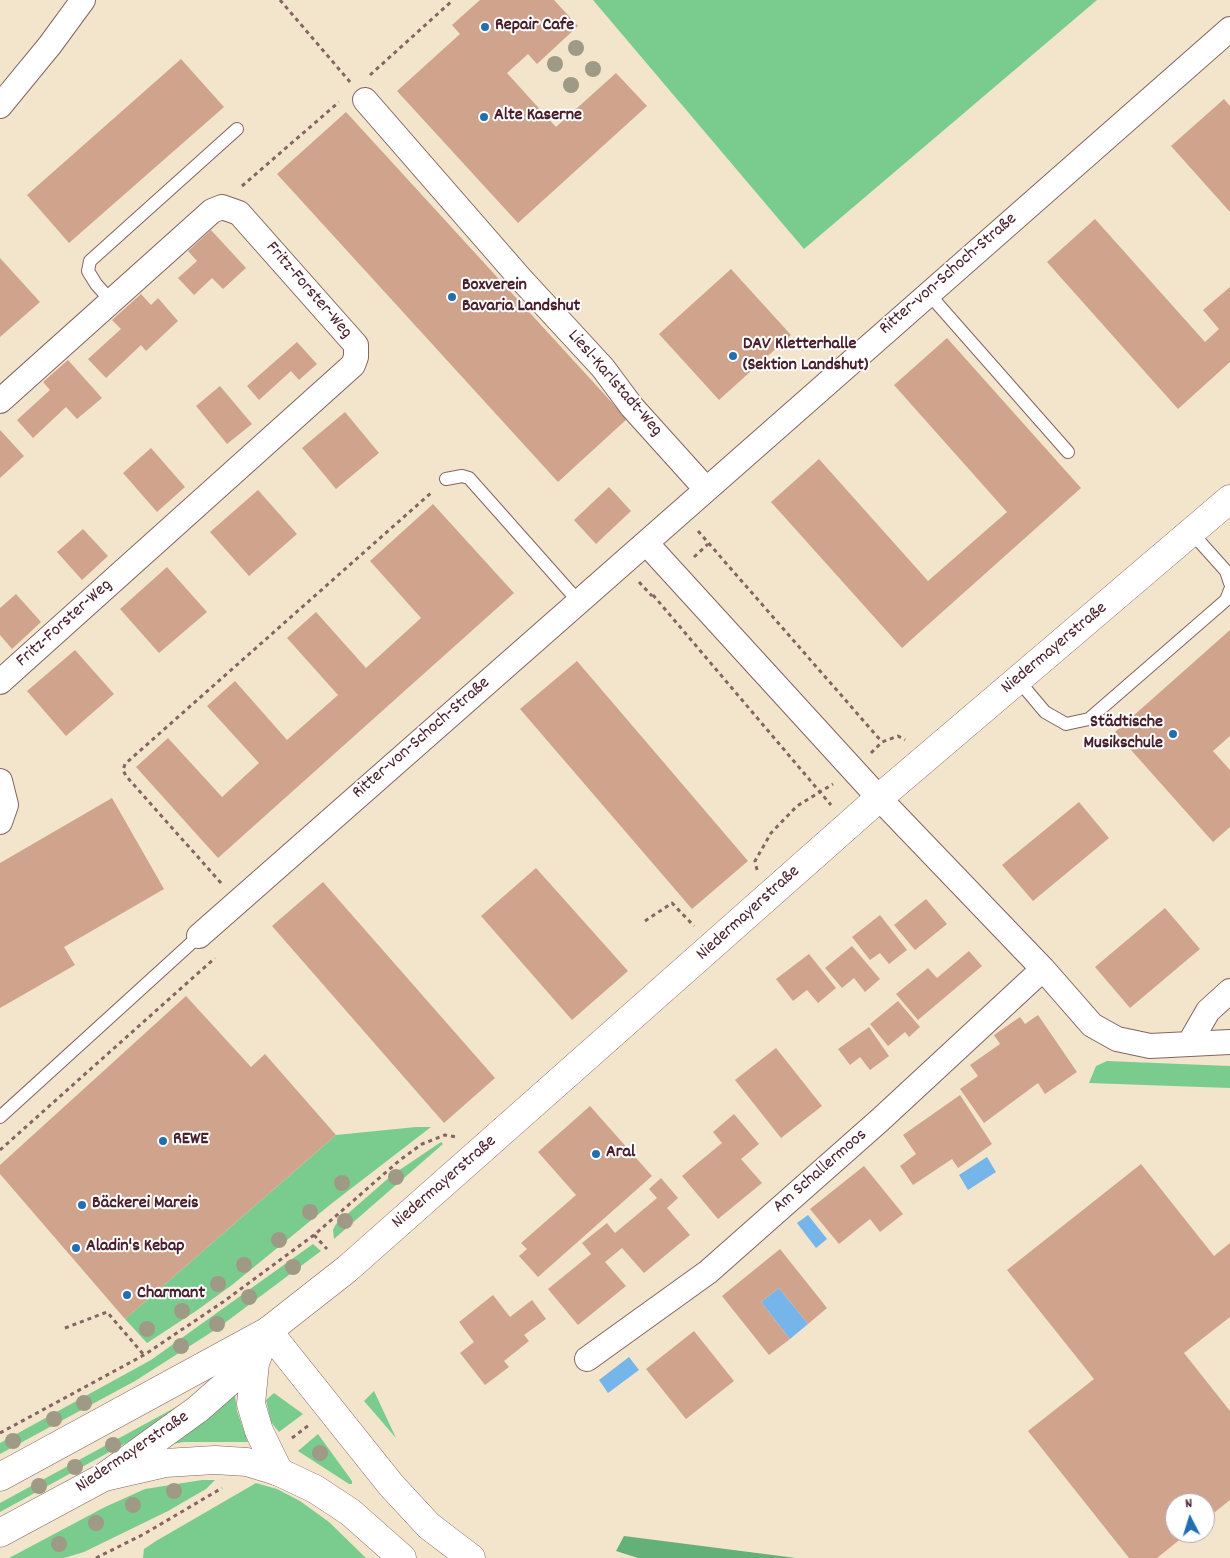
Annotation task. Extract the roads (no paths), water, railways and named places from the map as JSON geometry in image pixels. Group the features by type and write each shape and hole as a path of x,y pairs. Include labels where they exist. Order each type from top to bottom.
{"main road":[{"name":"Niedermayerstraße","path":"0,1477 268,1331 347,1269 879,798 1230,499"},
{"name":"Niedermayerstraße","path":"0,1533 104,1477 198,1409 239,1373 268,1331"},
{"path":"280,1472 259,1431 251,1404 255,1363 268,1331 391,1485 430,1526 471,1558"},
{"path":"104,1477 164,1463 215,1460 247,1462 280,1472 315,1489 350,1512 402,1558"}],"street":[{"path":"0,106 50,45 83,0"},
{"name":"Ritter-von-Schoch-Straße","path":"199,936 647,544 705,488 1230,29"},
{"name":"Liesl-Karlstadt-Weg","path":"360,94 520,278 603,368 632,407 705,488"},
{"name":"Fritz-Forster-Weg","path":"0,682 353,365 356,358 356,345 239,213 222,207 212,211 112,302"},
{"path":"0,401 112,302"},
{"path":"647,544 879,798 1043,969 1092,1025 1117,1039 1150,1046 1230,1042"},
{"path":"0,781 6,805 0,822"},
{"name":"Am Schallermoos","path":"587,1359 708,1272 880,1120 1043,969"},
{"path":"1189,1044 1208,1011 1230,991"}],"lane":[{"path":"112,302 96,284 88,271 90,261 237,129"},
{"path":"928,293 1068,452"},
{"path":"446,479 462,476 469,478 580,602"},
{"path":"1191,532 1226,571 1230,583"},
{"path":"1018,680 1045,712 1066,724 1089,719 1226,600 1230,590"},
{"path":"0,1117 199,936"}],"water":[{"path":"987,1157 996,1172 968,1190 959,1175"},
{"path":"808,1215 827,1239 816,1248 797,1223"},
{"path":"779,1288 808,1324 790,1339 761,1302"},
{"path":"629,1357 639,1370 608,1393 599,1380"}],"place":[{"name":"Repair Cafe","path":"485,27"},
{"name":"Alte Kaserne","path":"484,117"},
{"name":"Boxverein Bavaria Landshut","path":"452,297"},
{"name":"DAV Kletterhalle (Sektion Landshut)","path":"733,356"},
{"name":"Städtische Musikschule","path":"1173,734"},
{"name":"REWE","path":"163,1141"},
{"name":"Aral","path":"596,1154"},
{"name":"Bäckerei Mareis","path":"82,1205"},
{"name":"Aladin's Kebap","path":"76,1248"},
{"name":"Charmant","path":"127,1295"}]}
